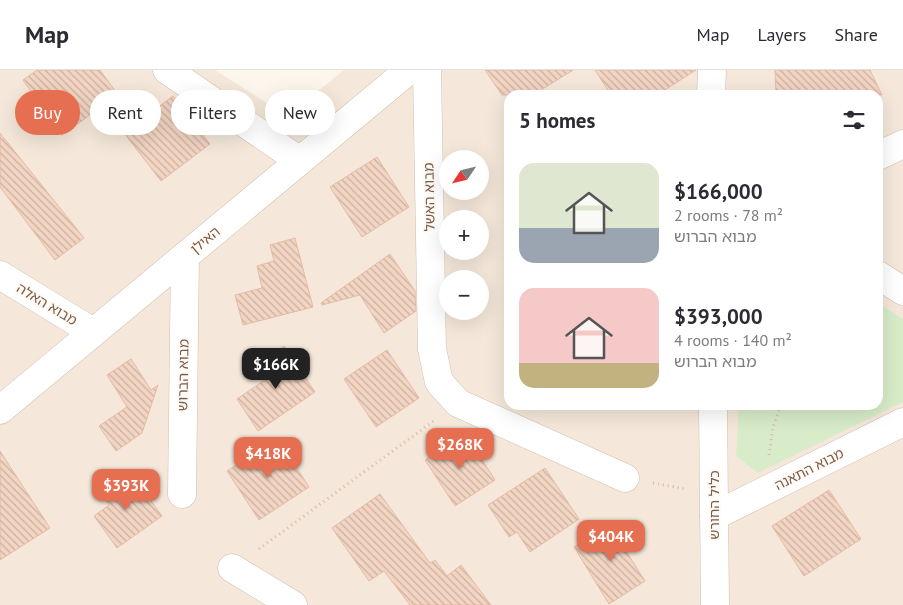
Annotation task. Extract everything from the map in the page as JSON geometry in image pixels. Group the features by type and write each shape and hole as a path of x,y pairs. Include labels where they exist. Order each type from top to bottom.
{"street":[{"path":"167,70 300,161"},
{"name":"האילן","path":"0,410 409,70"},
{"name":"מבוא האשל","path":"427,70 432,349 439,382 458,403 625,478"},
{"path":"883,154 903,144"},
{"name":"מבוא הברוש","path":"182,494 185,256"},
{"name":"מבוא האלה","path":"0,275 94,332"},
{"path":"883,278 903,291"},
{"name":"כליל החורש","path":"714,410 715,605"},
{"name":"מבוא התאנה","path":"714,505 765,491 903,422"},
{"path":"232,568 293,605"}],"path":[{"path":"232,568 458,403"},
{"path":"765,491 773,427 779,410"},
{"path":"625,478 714,505"}],"shaded area":[{"path":"0,70 215,70 246,90 171,90 171,135 255,135 255,96 265,102 265,135 335,135 335,90 319,90 344,70 903,70 903,605 0,605"}],"green space":[{"path":"883,306 903,319 903,402 758,473 736,456 739,410 883,410"}],"building":[{"path":"37,70 100,70 114,90 90,90 90,115 80,122 80,90 30,90 23,80"},
{"path":"485,70 573,70 541,90 504,90 504,95 502,95"},
{"path":"595,70 696,70 665,90 608,90"},
{"path":"775,70 870,70 880,90 776,90"},
{"path":"171,98 171,135 203,135 210,144 161,181 126,135 161,135 161,105"},
{"path":"0,133 84,238 55,260 0,187"},
{"path":"377,157 409,207 362,237 330,187"},
{"path":"295,238 313,307 243,325 235,295 262,288 257,266 274,261 270,245"},
{"path":"390,254 415,291 416,311 384,333 360,295 322,305 321,303"},
{"path":"284,346 315,392 258,431 237,399 272,375 262,361"},
{"path":"387,350 419,398 376,427 344,379"},
{"path":"131,359 151,390 158,385 142,433 116,451 99,426 127,407 107,375"},
{"path":"466,434 495,480 455,506 425,460"},
{"path":"277,437 309,487 259,520 227,471"},
{"path":"0,451 50,528 0,560"},
{"path":"545,468 579,519 530,552 517,532 509,537 488,505"},
{"path":"130,472 162,516 117,548 94,516 109,505 101,493"},
{"path":"829,490 861,539 804,576 772,526"},
{"path":"380,494 430,563 435,560 447,576 461,565 491,605 410,605 384,571 369,581 332,528"},
{"path":"618,521 634,547 626,551 645,581 609,604 574,547"}]}
